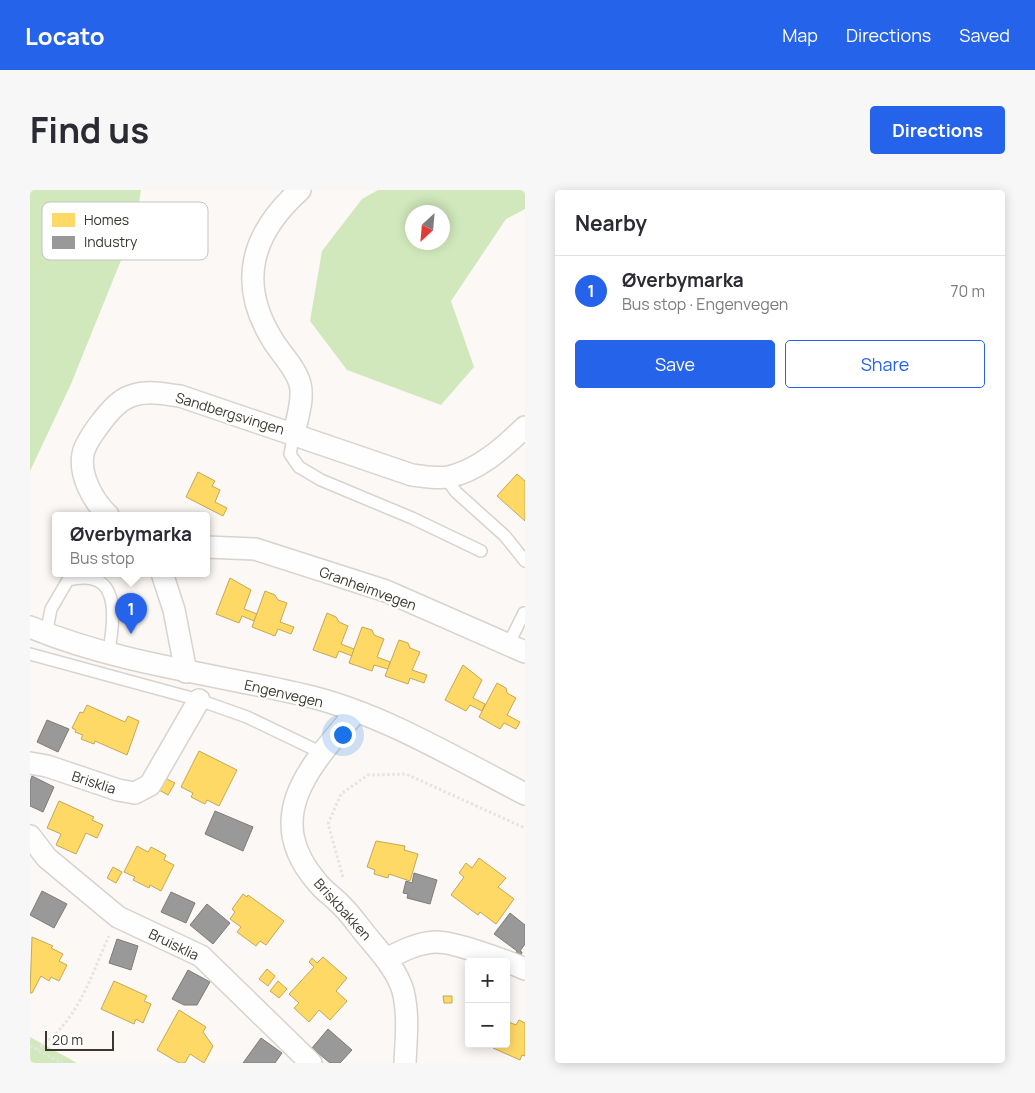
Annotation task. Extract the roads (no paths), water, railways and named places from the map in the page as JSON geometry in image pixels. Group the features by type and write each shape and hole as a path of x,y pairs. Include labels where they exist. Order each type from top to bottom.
{"street":[{"path":"294,434 300,384 264,326 254,299 252,271 256,251 268,225 285,204 300,190"},
{"name":"Sandbergsvingen","path":"105,512 100,508 86,482 83,453 96,429 113,407 130,396 150,392 180,396 412,475 446,478 471,470 523,431"},
{"name":"Granheimvegen","path":"210,547 255,549 386,592 516,649"},
{"path":"164,577 174,610 186,672"},
{"name":"Engenvegen","path":"38,630 108,652 186,672 310,696 390,726 525,794"},
{"name":"Brisklia","path":"30,763 48,766 118,790 135,793 150,785 199,700"},
{"name":"Briskbakken","path":"356,712 322,753 300,785 290,821 296,849 316,882 341,904 386,959 402,990 408,1014 405,1063"},
{"name":"Bruisklia","path":"30,836 38,860 118,917 201,956 311,1063"},
{"path":"386,959 413,946 436,942 503,959 525,970"}],"lane":[{"name":"Sandbergsvingen","path":"294,434 290,454 299,467 322,480 443,532 481,551"},
{"path":"446,478 456,492 505,536 525,561"},
{"path":"38,630 68,580 81,577 96,580 106,586 112,599 114,620 108,652"},
{"path":"516,649 524,613"},
{"path":"30,654 199,700 247,717 322,753"}],"place":[{"name":"Øverbymarka","path":"131,634"}]}
